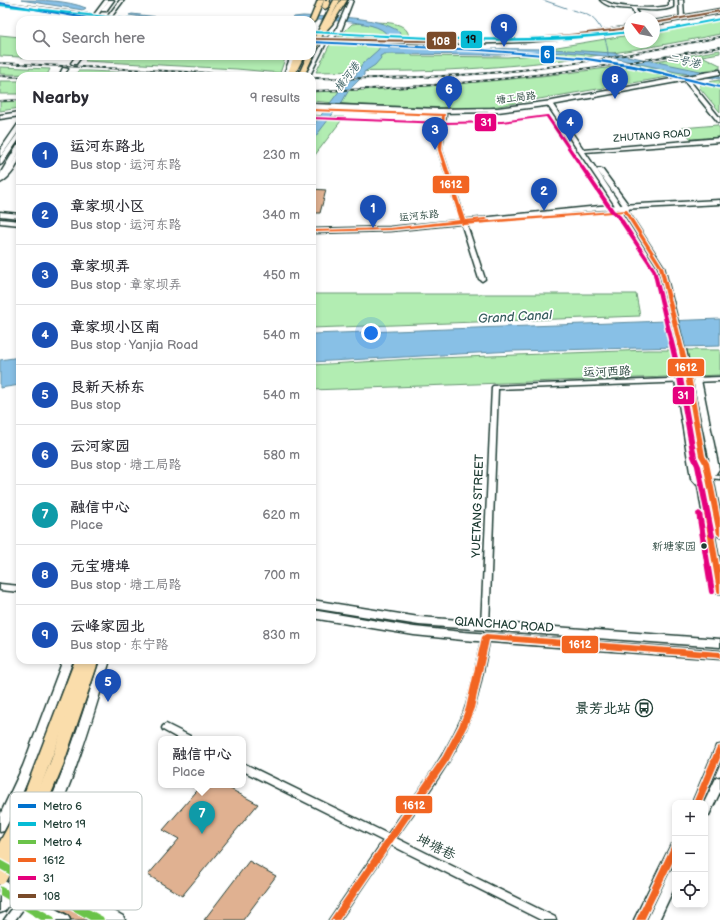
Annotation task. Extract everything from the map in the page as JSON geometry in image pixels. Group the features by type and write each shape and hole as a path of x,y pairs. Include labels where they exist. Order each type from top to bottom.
{"highway":[{"path":"316,25 328,0"},
{"path":"320,35 337,0"},
{"path":"291,72 298,60"}],"main road":[{"path":"112,0 107,10 117,0"},
{"path":"314,16 321,0"},
{"path":"316,43 344,0"},
{"path":"316,42 327,41 338,31 351,0"},
{"path":"0,3 76,16"},
{"path":"0,7 61,16"},
{"path":"660,22 720,11"},
{"path":"660,26 720,15"},
{"path":"606,34 624,30"},
{"path":"316,40 517,45 624,32"},
{"path":"68,69 75,60"},
{"path":"290,72 295,60"},
{"path":"303,72 308,60"},
{"name":"塘工局路","path":"316,110 444,116 502,114 698,76 717,75"},
{"name":"塘工局路","path":"340,110 476,112 552,104 688,82 717,75"},
{"name":"塘工局路","path":"316,107 324,109"},
{"path":"0,114 16,112"},
{"path":"0,117 16,113"},
{"path":"0,163 16,140"},
{"path":"0,180 16,153"},
{"name":"运河东路","path":"316,232 379,232 623,208 720,202"},
{"name":"运河东路","path":"623,208 720,206"},
{"path":"0,214 16,216"},
{"path":"0,221 16,223"},
{"name":"QIANCHAO ROAD","path":"316,605 406,619 720,643"},
{"name":"QIANCHAO ROAD","path":"316,615 414,631 720,655"},
{"path":"18,792 44,729 67,664"},
{"path":"31,792 80,664"},
{"path":"45,792 91,664"},
{"path":"60,792 80,741 104,664"},
{"path":"0,810 10,801"},
{"path":"0,827 10,808"},
{"path":"10,836 0,855 10,860"},
{"path":"0,878 10,860"},
{"path":"0,907 6,888"},
{"path":"46,910 63,920"},
{"path":"100,910 118,920"}],"street":[{"path":"96,16 107,0"},
{"path":"110,16 122,0"},
{"path":"602,0 605,4 614,6 669,9 671,7 671,0"},
{"path":"681,0 682,18"},
{"path":"634,8 635,12"},
{"path":"310,72 327,41"},
{"path":"290,72 292,60"},
{"path":"688,82 720,121"},
{"path":"552,104 586,151 661,267 688,376 702,456 710,476 720,534"},
{"path":"552,104 623,208"},
{"path":"444,116 440,150 482,279"},
{"path":"0,154 16,131"},
{"name":"ZHUTANG ROAD","path":"586,151 720,140"},
{"path":"0,180 8,174 16,161"},
{"name":"运河西路","path":"495,387 720,379"},
{"path":"679,380 695,478 702,486"},
{"path":"697,380 715,469 710,476"},
{"name":"YUETANG STREET","path":"485,626 495,387"},
{"path":"702,456 698,463 720,591"},
{"path":"710,476 720,477"},
{"path":"0,587 16,589"},
{"path":"334,920 446,758 463,726 470,708 486,637"},
{"path":"166,728 182,736"},
{"path":"698,800 720,749"},
{"name":"坤塘巷","path":"246,768 552,920"},
{"path":"708,806 720,781"},
{"path":"640,920 672,854"},
{"path":"653,920 672,880"},
{"path":"9,920 17,910"}],"green space":[{"path":"720,20 720,34 660,45 660,30"},
{"path":"381,22 397,24 403,27 407,31 411,43 412,56 507,57 539,55 551,48 624,36 624,48 645,48 549,62 480,68 414,71 316,72 329,46 352,24"},
{"path":"0,35 16,37 16,57 0,56"},
{"path":"720,50 720,53 702,56 720,65 720,68 481,109 359,105 316,101 316,92 466,83 568,73 669,59"},
{"path":"86,60 285,60 280,72 85,61"},
{"path":"0,67 50,69 48,72 16,72 16,74 0,74"},
{"path":"88,71 111,72 77,72"},
{"path":"720,80 720,112 699,87 702,83"},
{"path":"0,81 16,81 16,94 0,94"},
{"path":"16,101 16,109 0,111 0,102"},
{"path":"316,115 344,117 316,154"},
{"path":"717,125 720,129 720,137 691,139 682,128"},
{"path":"316,294 636,294 640,316 316,328"},
{"path":"648,350 720,350 720,375 316,390 316,365 412,359"}],"water":[{"path":"21,0 46,0 78,5 86,8 83,10"},
{"path":"132,14 150,16 136,16 129,15"},
{"path":"316,17 353,18 377,22 389,26 400,32 390,48 552,49 613,53 720,75 720,79 676,72 605,56 567,52 497,55 384,54 380,56 381,58 375,65 364,72 364,75 349,90 342,102 316,136 316,122 340,90 355,76 362,64 378,50 387,35 381,29 371,25 316,20"},
{"path":"720,319 720,346 513,351 316,362 316,334"},
{"path":"16,358 16,386 0,388 0,360"}],"building":[{"path":"316,189 326,190 320,213 316,213"},
{"path":"199,788 229,788 258,804 182,896 148,875 179,839 163,830"},
{"path":"249,861 276,876 243,920 204,920"},
{"path":"60,910 85,910 103,920 71,920 69,915"}],"waterway":[{"path":"543,0 566,8"},
{"path":"572,10 589,16 595,20 601,29 608,50 608,55"}],"tunnel":[{"path":"105,16 110,10"},
{"path":"65,69 70,63"}],"railway":[{"path":"316,78 430,77 518,70 612,57 720,37"},
{"path":"316,91 415,86 517,77 619,64 720,47"},
{"path":"0,63 190,72"},
{"path":"0,76 16,77"},
{"path":"0,101 16,100"}],"metro line":[{"name":"6","path":"0,3 75,16"},
{"name":"19","path":"0,5 97,16"},
{"name":"19","path":"660,31 720,19"},
{"name":"19","path":"316,32 471,39 551,39 624,33"},
{"name":"6","path":"316,42 480,50 581,58 634,67 720,87"},
{"name":"4","path":"0,864 10,870"},
{"name":"4","path":"0,890 10,896"},
{"name":"4","path":"33,910 50,920"},
{"name":"4","path":"81,910 99,920"}],"transit line":[{"name":"108","path":"0,3 89,16"},
{"name":"108","path":"660,22 720,11"},
{"name":"108","path":"316,39 471,41 551,37 624,29"},
{"name":"1612","path":"316,110 444,115 440,150 464,224 625,211"},
{"name":"31","path":"316,118 444,123 502,122 547,116 612,211 619,217 654,270 680,378 694,457 698,466 712,536"},
{"name":"1612","path":"625,211 661,267 688,376 702,456 706,463 720,534"},
{"name":"1612","path":"316,231 390,229 485,219"},
{"name":"1612","path":"707,512 720,591"},
{"name":"31","path":"699,513 712,592"},
{"name":"1612","path":"334,920 446,758 463,726 470,708 486,637 720,655"},
{"name":"1612","path":"698,800 720,749"},
{"name":"1612","path":"640,920 672,854"}],"place":[{"name":"云峰家园北","path":"504,47"},
{"name":"元宝塘埠","path":"615,99"},
{"name":"云河家园","path":"449,109"},
{"name":"章家坝小区南","path":"570,142"},
{"name":"章家坝弄","path":"435,150"},
{"name":"章家坝小区","path":"544,211"},
{"name":"运河东路北","path":"373,228"},
{"name":"新塘家园","path":"704,546"},
{"name":"艮新天桥东","path":"108,702"},
{"name":"景芳北站","path":"644,708"},
{"name":"融信中心","path":"202,834"}],"water label":[{"name":"二号港","path":"684,61"},
{"name":"横河港","path":"347,77"},
{"name":"Grand Canal","path":"515,317"}]}
